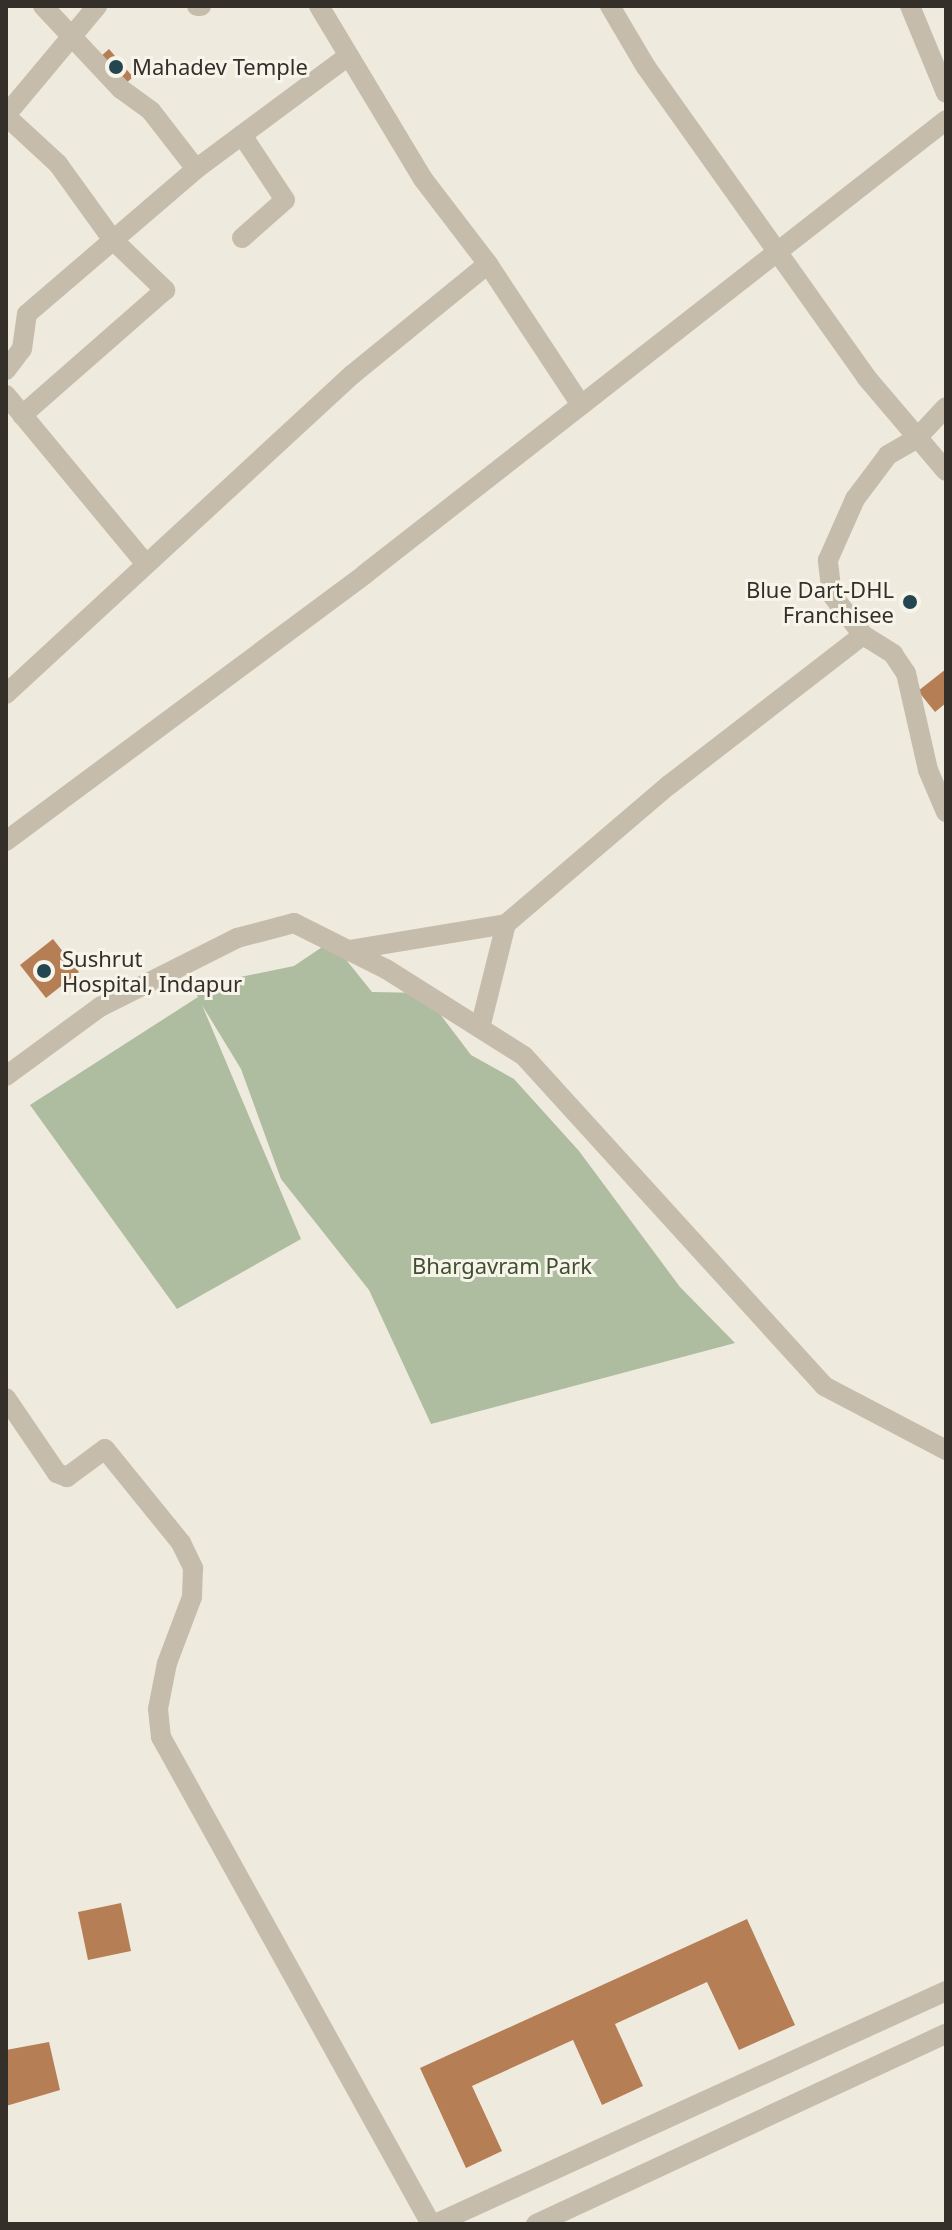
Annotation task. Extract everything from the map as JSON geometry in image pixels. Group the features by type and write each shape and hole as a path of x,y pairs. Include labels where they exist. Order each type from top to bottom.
{"street":[{"path":"43,6 121,89 151,111 196,169"},
{"path":"22,415 165,290 112,239 58,164 8,107 97,6"},
{"path":"319,6 423,179 488,264 581,405"},
{"path":"610,6 646,67 866,377 946,471"},
{"path":"910,6 946,93"},
{"path":"6,370 22,349 27,314 196,169 347,57"},
{"path":"6,841 365,574 946,120"},
{"path":"242,135 285,200 242,238"},
{"path":"6,694 353,374 488,264"},
{"path":"6,395 146,564"},
{"path":"946,407 917,438 888,455 855,499 828,560 832,595 863,635 893,654 906,673 928,770 946,812"},
{"path":"349,950 506,924 669,785 863,635"},
{"path":"6,1076 100,1007 237,938 294,923 349,950 524,1056 824,1386 946,1450"},
{"path":"480,1028 506,924"},
{"path":"6,1398 57,1473 67,1477 105,1449 181,1543 193,1568 192,1597 167,1663 158,1709 161,1737 433,2224 946,1991"},
{"path":"536,2224 946,2034"}],"green space":[{"name":"Bhargavram Park","path":"331,941 372,992 424,993 471,1055 514,1079 579,1151 680,1287 735,1343 431,1424 369,1290 281,1179 241,1069 202,1005 301,1239 177,1309 30,1105 198,997 192,987 294,966"}],"building":[{"name":"Mahadev Temple","path":"109,49 133,77 123,86 99,58"},
{"path":"946,669 946,703 935,712 918,691"},
{"path":"53,939 79,972 46,998 20,965"},
{"path":"121,1903 131,1951 88,1960 78,1912"},
{"path":"747,1919 795,2025 739,2050 707,1982 615,2024 643,2086 602,2105 573,2040 472,2086 502,2151 466,2168 420,2068"},
{"path":"49,2042 60,2090 6,2106 6,2050"}],"place":[{"name":"Mahadev Temple","path":"116,67"},
{"name":"Blue Dart-DHL Franchisee","path":"910,602"},
{"name":"Sushrut Hospital, Indapur","path":"44,971"}]}
